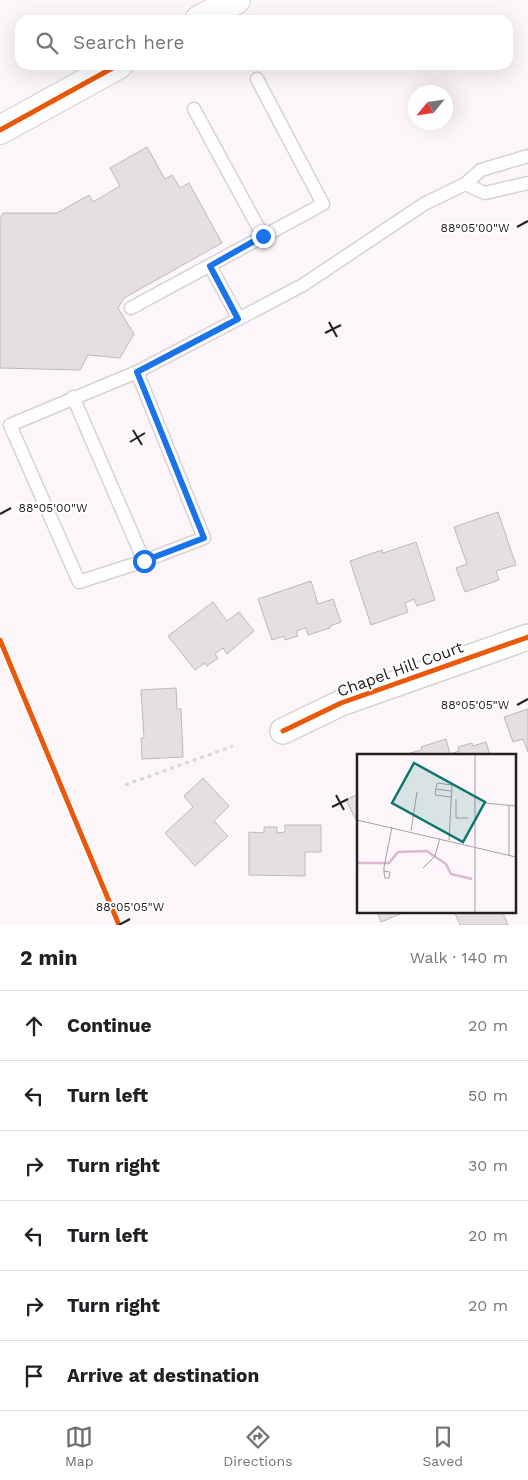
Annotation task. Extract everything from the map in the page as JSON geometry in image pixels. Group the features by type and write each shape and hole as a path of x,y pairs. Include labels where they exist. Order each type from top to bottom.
{"street":[{"path":"208,15 236,0"},
{"path":"0,130 109,70"},
{"name":"Chapel Hill Court","path":"283,730 341,703 528,637"}],"lane":[{"path":"131,308 323,204 257,79"},
{"path":"194,109 263,236"},
{"path":"137,372 204,538 144,561 79,582 10,425 73,397 137,372 302,286 424,204 465,184 481,170 528,156"},
{"path":"465,184 485,193 528,182"},
{"path":"210,266 238,319"},
{"path":"73,397 144,561"}],"path":[{"path":"125,785 233,746"}],"building":[{"path":"147,147 165,179 172,175 180,188 189,183 222,243 124,298 118,308 134,334 120,358 88,355 80,370 0,368 0,219 3,213 57,213 89,195 93,202 120,186 110,168"},
{"path":"498,512 516,565 496,571 499,580 465,592 456,568 467,564 454,527"},
{"path":"416,542 435,600 417,606 414,599 405,603 408,612 371,625 350,561 382,550 383,553"},
{"path":"311,581 318,604 333,599 341,622 330,626 330,628 308,635 306,628 296,631 298,636 285,640 284,636 272,640 258,599"},
{"path":"213,602 227,621 239,612 254,631 227,654 223,648 215,654 218,658 207,666 205,663 195,670 168,636"},
{"path":"176,688 177,709 181,709 183,757 142,759 141,738 144,738 141,690"},
{"path":"528,709 528,752 523,739 513,742 504,717"},
{"path":"446,739 450,754 410,754 422,750 421,747"},
{"path":"486,742 490,754 450,754 459,751 458,747 472,743 473,746"},
{"path":"203,778 229,806 214,821 228,836 195,866 165,833 193,807 184,796"},
{"path":"357,794 357,822 346,800"},
{"path":"285,825 321,825 321,852 305,852 305,876 249,875 249,832 264,833 264,827 277,827 277,833 285,832"},
{"path":"377,912 405,912 381,922"},
{"path":"454,912 502,912 508,925 460,925"}],"cycle path":[{"path":"0,130 109,70"},
{"path":"283,731 341,703 528,637"},
{"path":"0,640 119,925"}],"route":[{"path":"144,561 204,538 137,372 238,319 210,266 263,236"}]}
